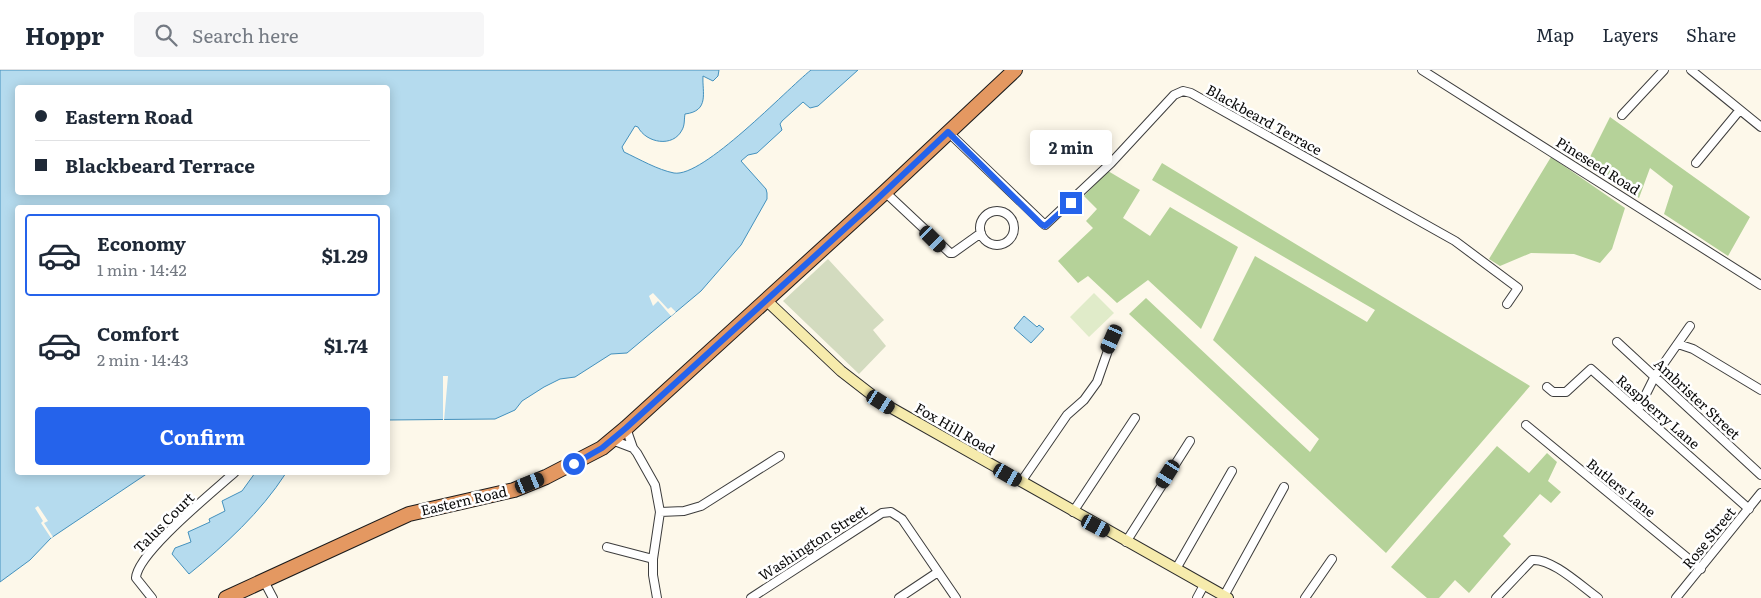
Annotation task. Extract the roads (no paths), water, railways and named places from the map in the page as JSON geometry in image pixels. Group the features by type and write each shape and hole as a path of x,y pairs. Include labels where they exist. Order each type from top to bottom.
{"highway":[{"name":"Eastern Road","path":"226,598 408,514 514,490 574,464 612,440 885,192 1015,70"}],"main road":[{"name":"Fox Hill Road","path":"766,300 867,392 894,410 1226,597"}],"street":[{"name":"Pineseed Road","path":"1422,70 1761,285"},
{"path":"1622,115 1664,70"},
{"path":"1692,70 1761,128"},
{"name":"Blackbeard Terrace","path":"948,132 1045,226 1111,163 1174,95 1183,91 1191,93 1455,242 1518,288 1507,304"},
{"path":"1696,163 1740,111"},
{"path":"885,192 950,253 953,253 981,233"},
{"path":"1009,216 1020,203"},
{"path":"999,211 1009,216 1014,226 1008,241 992,244 987,242 981,233 981,222 988,213 999,211"},
{"path":"1638,410 1655,376 1690,326"},
{"path":"1021,482 1066,416 1084,400 1097,382 1112,339"},
{"name":"Ambrister Street","path":"1617,342 1761,475"},
{"path":"1678,344 1693,349 1761,390"},
{"name":"Raspberry Lane","path":"1547,387 1552,392 1566,392 1591,369 1749,509"},
{"path":"1073,512 1135,418"},
{"name":"Butlers Lane","path":"1526,425 1701,569"},
{"path":"626,428 633,448 647,468 655,485 660,512 653,559 656,598"},
{"path":"612,440 633,448"},
{"path":"1126,542 1190,441"},
{"path":"660,512 684,511 700,506 780,456"},
{"path":"1176,569 1232,471"},
{"name":"Talus Court","path":"152,598 138,583 136,570 171,530 232,475"},
{"path":"1226,597 1284,487"},
{"name":"Rose Street","path":"1676,598 1761,493"},
{"name":"Washington Street","path":"750,598 882,513 891,512 902,520 938,572"},
{"path":"607,547 653,559"},
{"path":"1305,598 1332,559"},
{"path":"1496,598 1532,560 1540,559 1598,598"},
{"path":"899,598 938,572 956,598"},
{"path":"264,581 273,598"},
{"path":"1197,598 1204,585"}],"water":[{"path":"0,70 719,70 718,76 713,81 703,76 703,100 701,105 693,112 685,114 683,128 678,136 666,141 653,140 635,126 622,147 624,152 655,167 674,173 687,171 724,148 811,70 858,70 818,106 810,108 803,102 782,121 780,124 782,130 757,153 748,155 741,161 766,189 767,199 741,245 701,291 627,353 611,354 575,377 560,379 544,387 522,401 515,410 495,419 390,420 390,205 15,205 15,475 145,475 51,538 30,560 0,582"},
{"path":"1024,316 1037,327 1039,325 1044,329 1031,343 1014,328"},
{"path":"254,475 285,475 254,515 189,574 172,554 175,548 191,542 188,532 210,522 209,519 225,511 222,501 242,491"}]}
